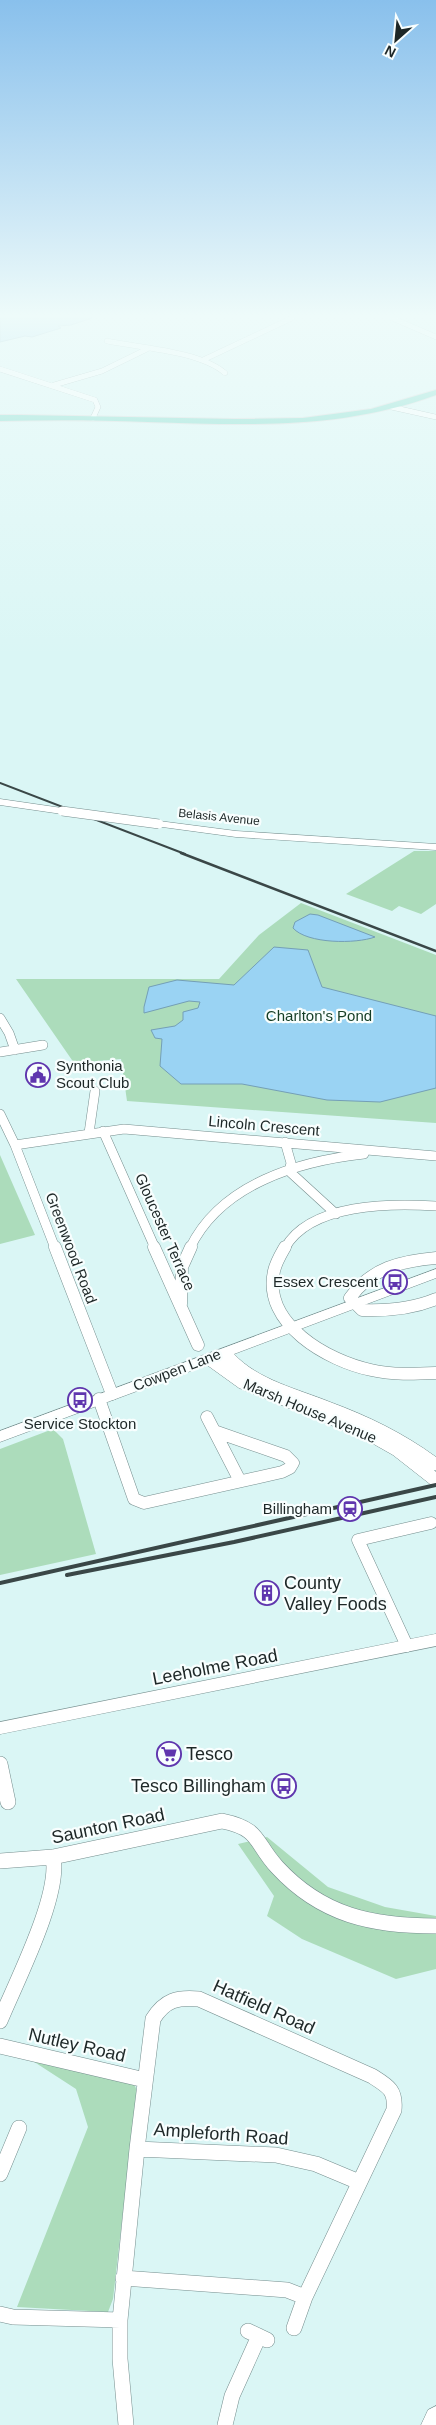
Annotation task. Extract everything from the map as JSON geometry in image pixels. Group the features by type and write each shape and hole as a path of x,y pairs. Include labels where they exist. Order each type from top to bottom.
{"street":[{"name":"Belasis Avenue","path":"0,802 236,834 436,847"},
{"path":"0,1018 9,1033 15,1050"},
{"path":"0,1052 43,1045"},
{"path":"89,1133 96,1089"},
{"name":"Greenwood Road","path":"0,1114 15,1145 105,1397 134,1499 144,1503 282,1472 290,1468 293,1463 286,1456 214,1431"},
{"name":"Lincoln Crescent","path":"15,1145 124,1129 436,1156"},
{"name":"Gloucester Terrace","path":"103,1131 198,1345"},
{"path":"285,1142 291,1163 289,1170"},
{"path":"181,1304 182,1264 206,1221 228,1201 256,1184 289,1170 325,1160 356,1155 398,1153"},
{"path":"289,1170 336,1214"},
{"path":"436,1206 381,1204 356,1208 336,1214 302,1231 284,1248 275,1264 272,1284 275,1303 290,1328 310,1345 343,1362 387,1373 410,1375 436,1373"},
{"path":"436,1258 390,1265 367,1277 356,1288 350,1298 362,1310 387,1311 413,1308 436,1299"},
{"path":"162,1264 182,1264"},
{"name":"Cowpen Lane","path":"0,1437 436,1273"},
{"name":"Marsh House Avenue","path":"215,1355 244,1384 369,1434 429,1465 436,1480"},
{"path":"207,1417 240,1481"},
{"path":"407,1646 358,1540 431,1523"},
{"name":"Leeholme Road","path":"0,1728 436,1640"},
{"path":"1,1772 8,1802"},
{"name":"Saunton Road","path":"0,1861 53,1858 222,1821 239,1824 256,1833 276,1866 300,1888 329,1906 375,1923 436,1926"},
{"path":"0,2021 50,1900 55,1881 56,1867 53,1858"},
{"name":"Hatfield Road","path":"126,2425 120,2359 123,2278 153,2019 165,2002 186,1997 199,1999 372,2076 391,2090 396,2103 305,2297 294,2328"},
{"name":"Nutley Road","path":"0,2046 145,2080"},
{"path":"1,2168 19,2128"},
{"name":"Ampleforth Road","path":"137,2149 276,2156 316,2164 359,2182"},
{"path":"123,2278 286,2290 305,2297"},
{"path":"0,2314 13,2317 120,2320"},
{"path":"225,2425 232,2396 258,2336"},
{"path":"433,2425 436,2418"}],"green space":[{"path":"414,851 436,851 436,904 421,914 399,906 392,911 346,894"},
{"name":"Charlton's Pond","path":"301,903 436,955 436,1123 127,1101 121,1059 74,1063 16,979 219,979 259,935"},
{"path":"0,1155 35,1235 0,1244"},
{"path":"53,1429 63,1439 96,1554 0,1575 0,1449"},
{"path":"267,1837 328,1887 385,1907 436,1916 436,1969 396,1979 302,1939 267,1916 274,1896 238,1844"},
{"path":"22,2054 128,2081 135,2086 137,2091 113,2299 108,2312 17,2307 88,2127 76,2089"}],"water":[{"path":"310,914 318,915 375,937 356,941 320,940 300,933 293,928 295,922"},
{"name":"Charlton's Pond","path":"274,947 308,950 322,987 436,1016 436,1088 380,1102 327,1100 242,1084 181,1084 160,1066 162,1039 155,1038 151,1030 175,1026 183,1020 183,1012 198,1008 200,1002 189,1001 144,1013 149,987 177,980 234,985"}],"railway":[{"path":"0,783 185,854"},
{"path":"181,853 436,951"},
{"path":"0,1583 436,1485"},
{"path":"67,1575 234,1542 436,1497"}],"place":[{"name":"Synthonia Scout Club","path":"38,1075"},
{"name":"Essex Crescent","path":"395,1282"},
{"name":"Service Stockton","path":"80,1400"},
{"name":"Billingham","path":"350,1509"},
{"name":"County Valley Foods","path":"267,1593"},
{"name":"Tesco","path":"169,1754"},
{"name":"Tesco Billingham","path":"284,1786"}]}
